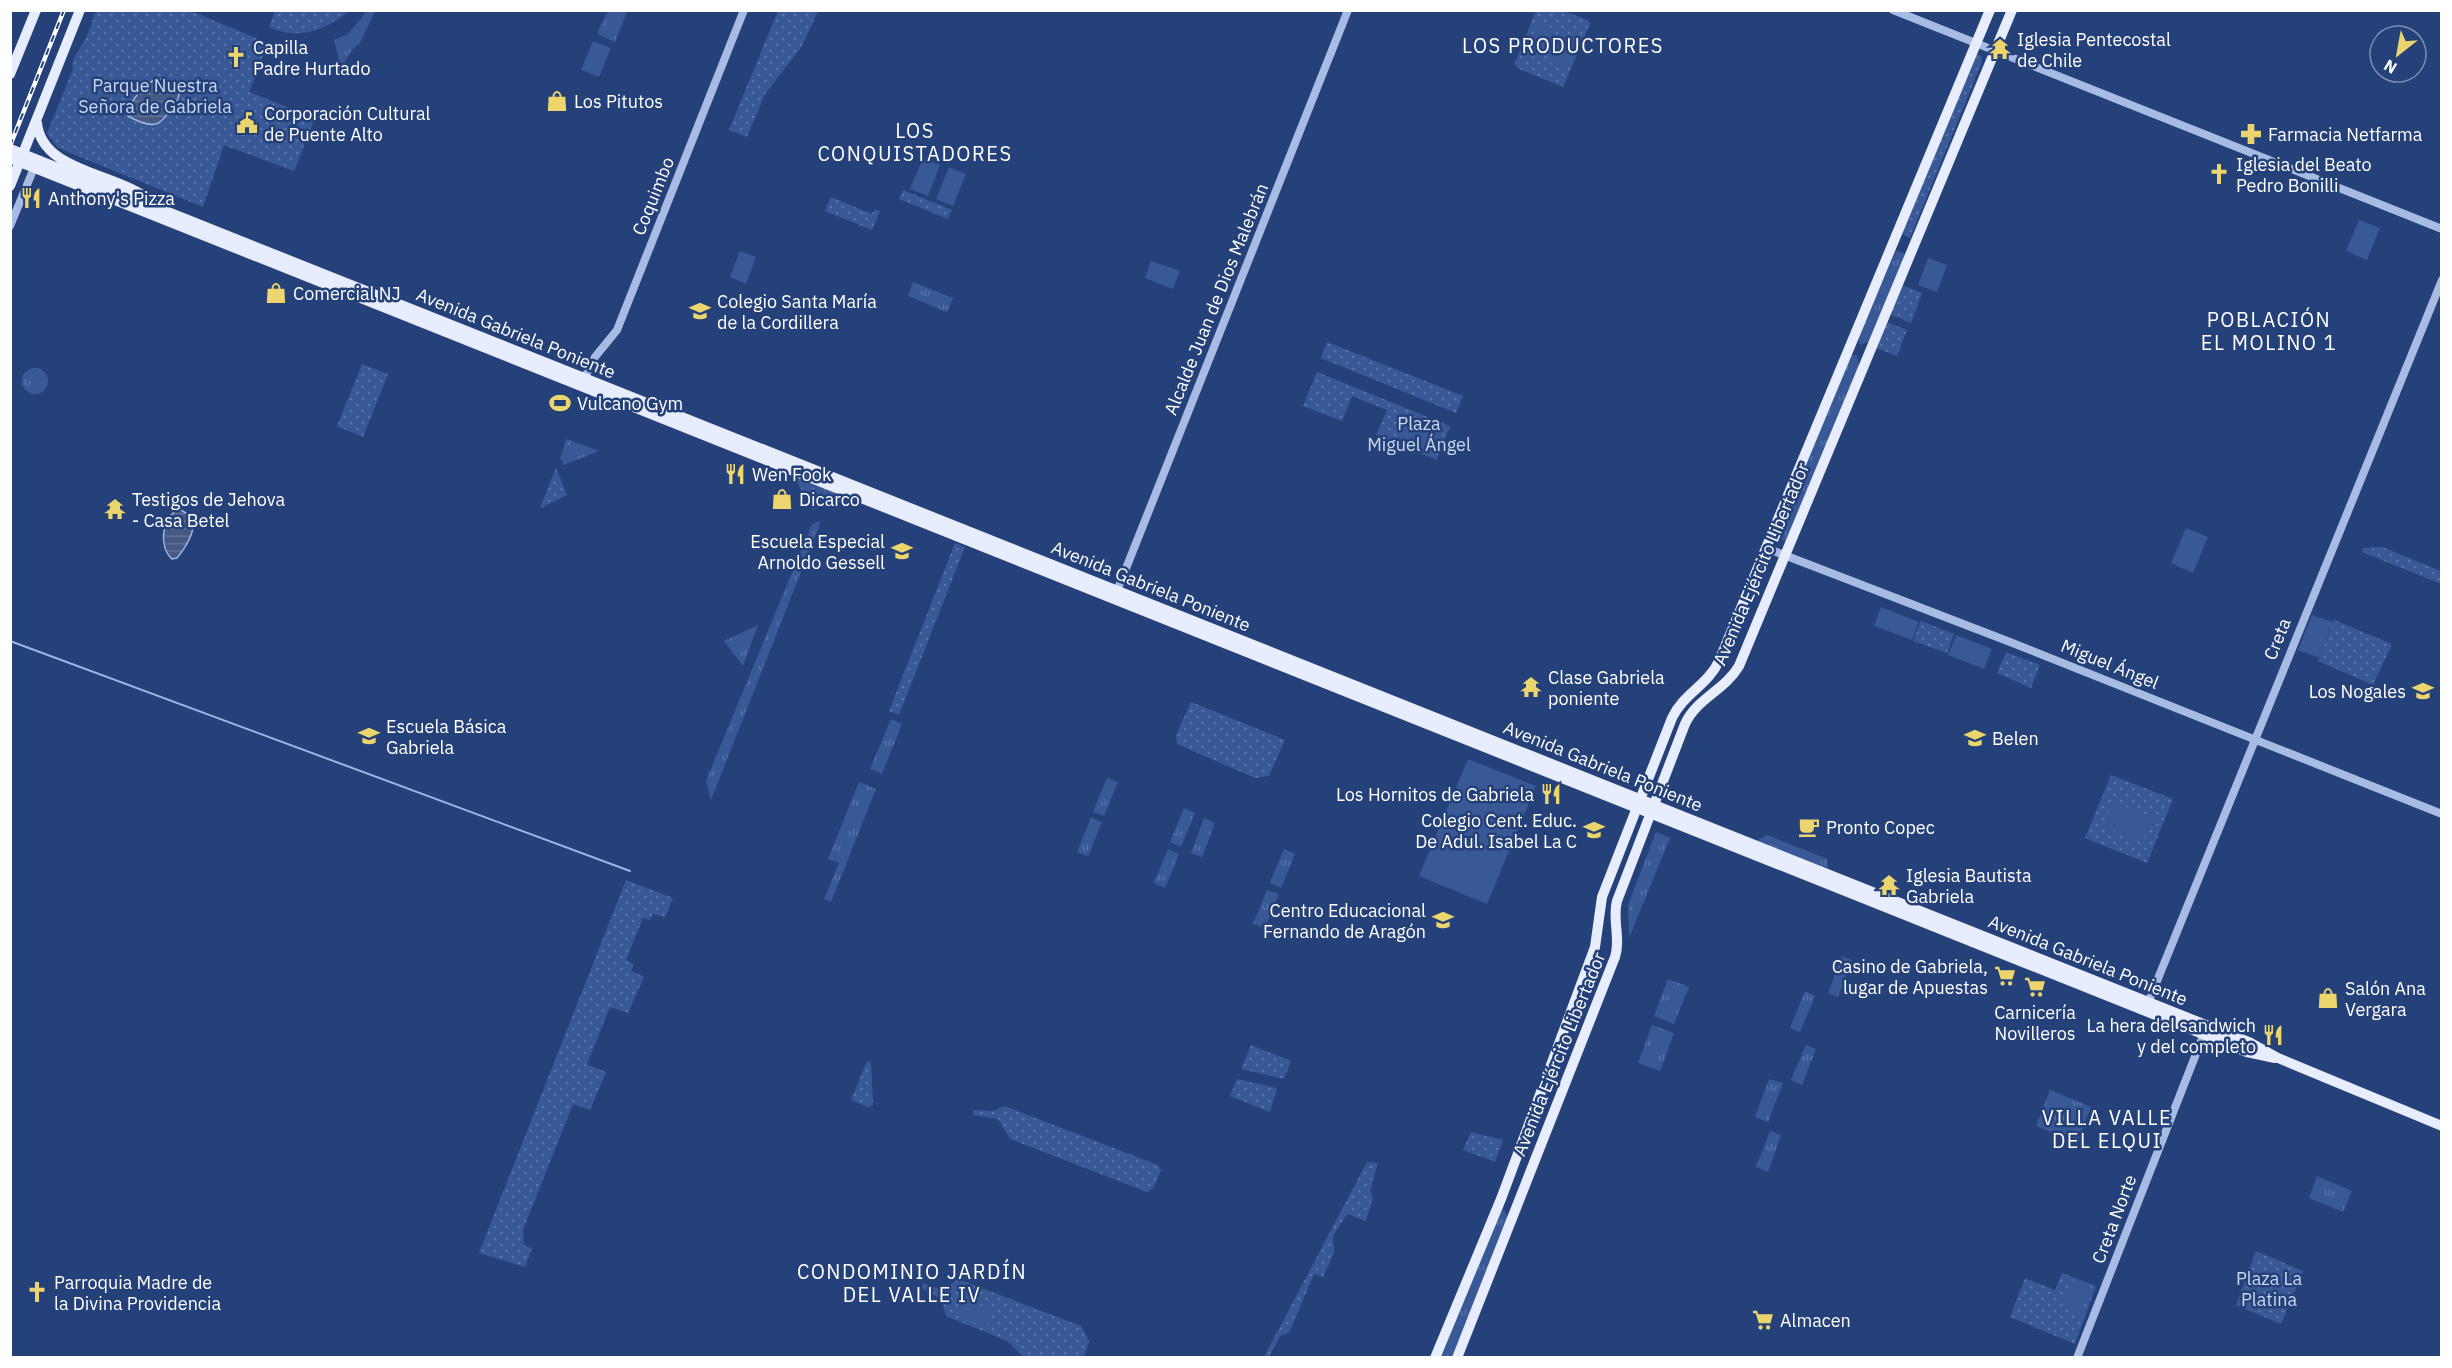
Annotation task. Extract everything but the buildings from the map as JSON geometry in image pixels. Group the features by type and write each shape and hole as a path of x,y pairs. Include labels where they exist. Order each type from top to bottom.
{"main road":[{"path":"10,74 36,10"},
{"path":"10,186 18,159 37,120 80,10"},
{"name":"Avenida Ejército Libertador","path":"1435,1358 1524,1137 1595,947 1602,897 1675,711 1716,668 1990,10"},
{"name":"Avenida Ejército Libertador","path":"1457,1358 1617,951 1616,907 1688,718 1696,706 1721,689 1735,673 2012,10"},
{"path":"37,120 41,140 52,154 142,194 158,208"},
{"name":"Avenida Gabriela Poniente","path":"10,149 18,159 34,168 582,382 2147,1006 2257,1055 2278,1058 2442,1126"},
{"name":"Avenida Gabriela Poniente","path":"18,159 158,208 582,382"},
{"path":"1741,609 1753,607 1759,616"},
{"path":"1550,1064 1556,1072 1568,1073"},
{"path":"1524,1137 1533,1148 1533,1162"}],"street":[{"name":"Coquimbo","path":"582,382 592,362 613,337 621,321 744,10"},
{"name":"Alcalde Juan de Dios Malebrán","path":"1115,595 1348,10"},
{"path":"1893,10 2442,229"},
{"path":"10,226 34,168"},
{"name":"Creta","path":"2147,1006 2336,535 2349,513 2442,280"},
{"name":"Miguel Ángel","path":"1766,548 2442,814"},
{"name":"Creta Norte","path":"2077,1358 2205,1030"}],"green space":[{"path":"275,10 349,11 321,28 290,33 269,27"},
{"name":"Parque Nuestra Señora de Gabriela","path":"96,11 191,11 268,43 249,92 315,118 294,171 224,145 203,207 58,148 47,133 73,69 74,58 87,35"},
{"path":"367,11 375,11 360,43 352,50 341,68 334,40 348,34"},
{"path":"608,11 627,12 615,42 599,35 598,31"},
{"path":"778,11 818,11 802,46 765,94 747,137 729,130"},
{"path":"1536,11 1563,11 1588,20 1590,24 1563,87 1517,68 1515,63"},
{"path":"1538,22 1555,29 1543,60 1526,54"},
{"path":"1560,31 1577,38 1565,69 1548,62"},
{"path":"593,41 611,48 599,77 581,70"},
{"path":"1976,54 1982,56 1982,62 1910,238 1900,233"},
{"path":"923,158 940,165 928,196 910,189"},
{"path":"949,167 966,174 953,206 936,199"},
{"path":"903,190 952,210 948,219 899,199"},
{"path":"831,197 872,214 875,209 880,211 872,230 825,211"},
{"path":"2359,220 2380,228 2367,260 2346,251"},
{"path":"740,251 756,257 746,284 730,277"},
{"path":"1896,251 1904,253 1905,256 1869,342 1860,345 1858,338"},
{"path":"1928,258 1947,265 1937,292 1918,285"},
{"path":"1151,261 1180,271 1173,289 1145,278"},
{"path":"913,282 953,298 947,312 908,296"},
{"path":"1900,284 1922,293 1911,323 1889,314"},
{"path":"1884,321 1907,330 1897,356 1874,347"},
{"path":"1327,342 1463,396 1456,413 1321,358"},
{"path":"1851,355 1857,355 1859,365 1787,542 1774,537"},
{"path":"362,364 388,374 363,437 337,426"},
{"path":"35,368 44,372 48,381 44,390 35,394 26,390 22,381 26,372"},
{"name":"Plaza Miguel Ángel","path":"1317,372 1450,426 1437,460 1376,435 1387,410 1352,396 1342,421 1303,406"},
{"path":"1410,421 1443,435 1435,454 1402,441"},
{"path":"567,439 599,451 564,465 560,458"},
{"path":"556,468 567,495 540,508"},
{"path":"795,478 842,495 844,498 812,510"},
{"path":"821,521 711,800 706,781 812,524"},
{"path":"2186,528 2208,537 2193,573 2171,563"},
{"path":"955,543 965,547 899,715 889,711"},
{"path":"2382,547 2441,571 2441,584 2362,552 2363,548"},
{"path":"1881,607 1919,622 1912,640 1874,626"},
{"path":"2312,615 2333,622 2319,658 2298,650"},
{"path":"2334,620 2392,644 2373,685 2318,661"},
{"path":"1921,621 1954,634 1947,653 1913,641"},
{"path":"758,625 743,666 724,641"},
{"path":"1956,635 1992,649 1984,669 1948,655"},
{"path":"2006,652 2040,665 2031,688 1997,673"},
{"path":"1191,702 1285,740 1269,776 1255,778 1177,744 1176,735"},
{"path":"891,719 902,724 882,774 870,769"},
{"path":"1468,759 1536,786 1487,904 1419,876"},
{"path":"2111,775 2173,799 2147,863 2085,838"},
{"path":"1107,778 1118,782 1104,816 1093,812"},
{"path":"859,782 876,789 831,902 824,899 839,863 828,859"},
{"path":"2113,802 2154,817 2143,842 2103,827"},
{"path":"1184,808 1195,813 1181,847 1170,842"},
{"path":"1091,818 1102,822 1088,856 1077,852"},
{"path":"1204,818 1215,823 1202,857 1191,853"},
{"path":"1656,832 1670,838 1629,938 1628,905"},
{"path":"1767,835 1827,859 1829,876 1750,845"},
{"path":"1168,849 1179,854 1165,888 1154,883"},
{"path":"1284,849 1295,854 1281,888 1270,883"},
{"path":"626,880 673,898 665,917 653,914 650,920 643,918 626,960 634,964 631,971 644,977 628,1013 610,1007 587,1064 606,1072 590,1110 573,1104 523,1230 524,1245 532,1248 525,1267 479,1253"},
{"path":"1267,890 1279,894 1265,928 1253,924"},
{"path":"1842,956 1852,960 1838,997 1828,993"},
{"path":"1668,979 1689,987 1674,1024 1654,1016"},
{"path":"1805,991 1815,996 1800,1032 1790,1028"},
{"path":"1652,1025 1674,1033 1660,1071 1638,1063"},
{"path":"1251,1045 1291,1061 1284,1079 1241,1069"},
{"path":"1806,1045 1816,1049 1802,1085 1791,1080"},
{"path":"867,1061 871,1063 873,1105 868,1107 851,1100"},
{"path":"1237,1079 1277,1088 1270,1112 1230,1096"},
{"path":"1769,1079 1783,1083 1768,1122 1755,1117"},
{"path":"2050,1090 2091,1107 2077,1143 2036,1126"},
{"path":"1004,1106 1158,1165 1161,1170 1153,1189 1147,1192 1010,1139 998,1119 973,1115 973,1110 994,1111"},
{"path":"1770,1131 1781,1135 1768,1172 1756,1167"},
{"path":"1471,1132 1503,1140 1495,1162 1463,1150"},
{"path":"1367,1162 1378,1163 1370,1191 1373,1198 1366,1221 1347,1214 1333,1236 1334,1253 1323,1277 1314,1274 1289,1333 1280,1336 1269,1357 1264,1357"},
{"path":"2317,1176 2352,1191 2343,1212 2309,1198"},
{"path":"1504,1210 1509,1218 1452,1357 1438,1358 1500,1211"},
{"name":"Plaza La Platina","path":"2256,1251 2303,1271 2281,1324 2236,1305"},
{"path":"2062,1273 2096,1286 2075,1344 2010,1317 2025,1278 2055,1290"},
{"path":"958,1279 1081,1326 1089,1341 1084,1357 1024,1357 1007,1341 946,1316 941,1299 921,1288 923,1283 943,1290"},
{"path":"2072,1280 2091,1287 2081,1313 2062,1306"},
{"path":"961,1298 993,1310 986,1328 955,1315"}],"shaded area":[{"path":"154,80 174,82 179,91 176,102 166,116 156,124 149,124 128,116 127,110 141,90"},
{"path":"179,509 193,517 194,523 190,539 184,549 177,558 172,559 165,547 164,532 169,518"}],"waterway":[{"path":"10,641 630,871"}],"railway":[{"path":"10,146 64,10"}],"place":[{"name":"Iglesia Pentecostal de Chile","path":"2000,49"},
{"name":"Capilla Padre Hurtado","path":"236,57"},
{"name":"Los Pitutos","path":"557,101"},
{"name":"Corporación Cultural de Puente Alto","path":"247,123"},
{"name":"Farmacia Netfarma","path":"2251,134"},
{"name":"Iglesia del Beato Pedro Bonilli","path":"2219,174"},
{"name":"Anthony's Pizza","path":"31,198"},
{"name":"Comercial NJ","path":"276,293"},
{"name":"Colegio Santa María de la Cordillera","path":"700,311"},
{"name":"Vulcano Gym","path":"560,403"},
{"name":"Wen Fook","path":"735,474"},
{"name":"Dicarco","path":"782,499"},
{"name":"Testigos de Jehova - Casa Betel","path":"115,509"},
{"name":"Escuela Especial Arnoldo Gessell","path":"902,551"},
{"name":"Clase Gabriela poniente","path":"1531,687"},
{"name":"Los Nogales","path":"2423,691"},
{"name":"Escuela Básica Gabriela","path":"369,736"},
{"name":"Belen","path":"1975,738"},
{"name":"Los Hornitos de Gabriela","path":"1551,794"},
{"name":"Pronto Copec","path":"1809,827"},
{"name":"Colegio Cent. Educ. De Adul. Isabel La C","path":"1594,830"},
{"name":"Iglesia Bautista Gabriela","path":"1889,885"},
{"name":"Centro Educacional Fernando de Aragón","path":"1443,920"},
{"name":"Casino de Gabriela, lugar de Apuestas","path":"2005,976"},
{"name":"Carnicería Novilleros","path":"2035,987"},
{"name":"Salón Ana Vergara","path":"2328,998"},
{"name":"La hera del sandwich y del completo","path":"2273,1035"},
{"name":"Parroquia Madre de la Divina Providencia","path":"37,1292"},
{"name":"Almacen","path":"1763,1320"}],"district":[{"name":"LOS PRODUCTORES","path":"1563,45"},
{"name":"LOS CONQUISTADORES","path":"915,142"},
{"name":"POBLACIÓN EL MOLINO 1","path":"2269,330"},
{"name":"VILLA VALLE DEL ELQUI","path":"2107,1128"},
{"name":"CONDOMINIO JARDÍN DEL VALLE IV","path":"912,1282"}]}
